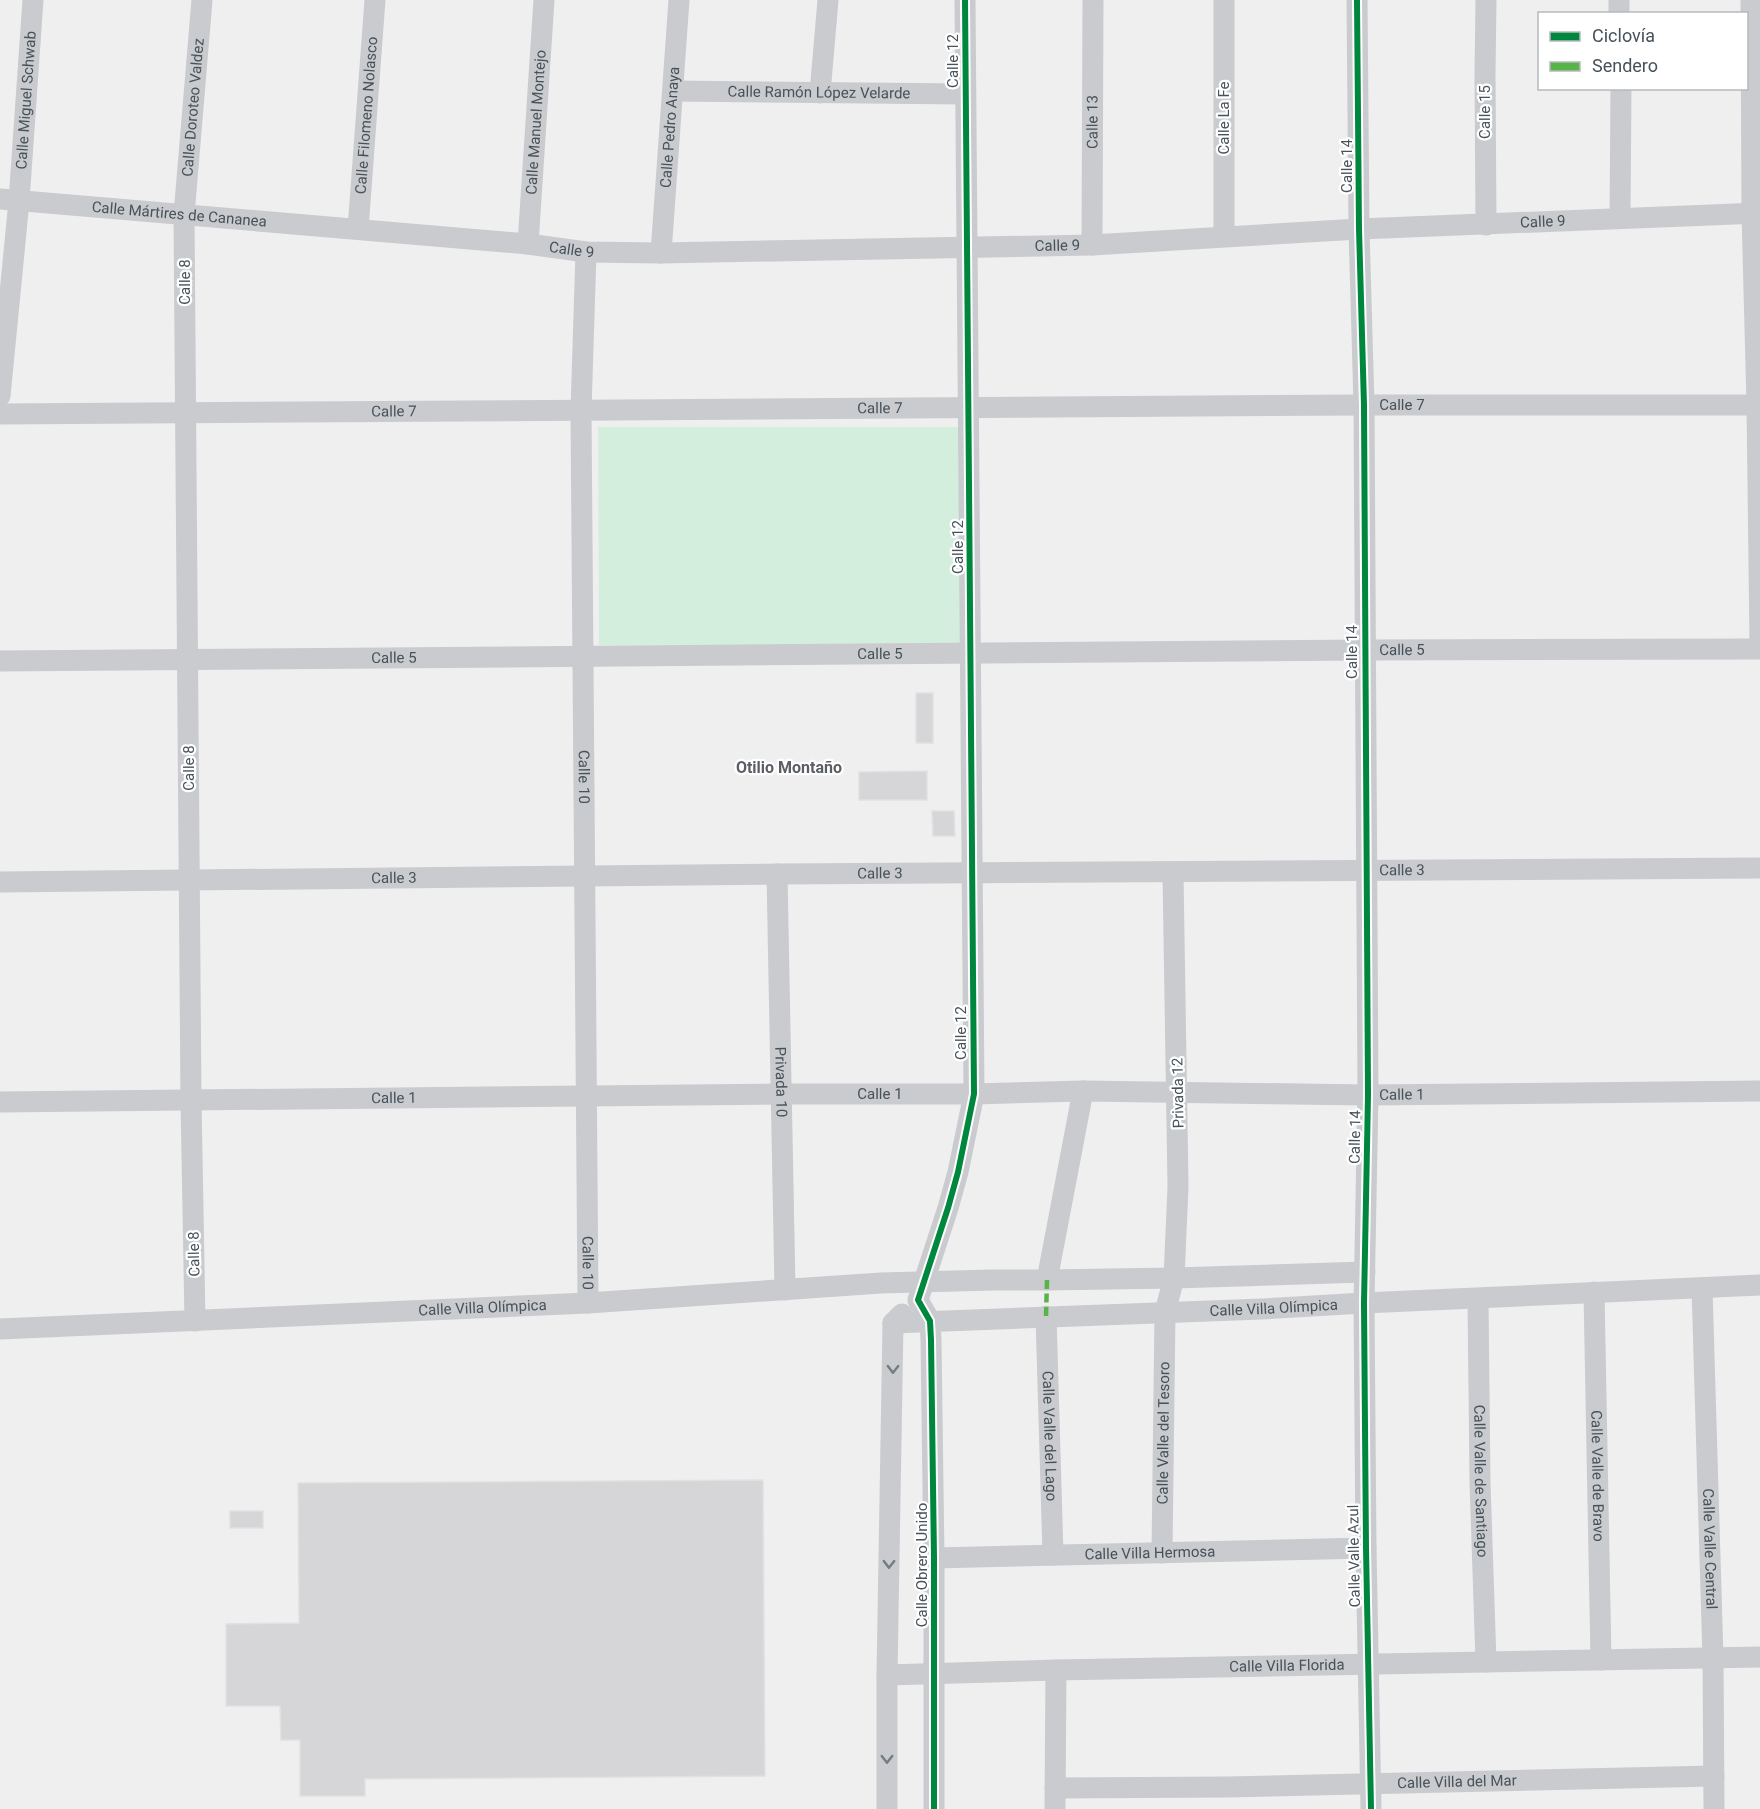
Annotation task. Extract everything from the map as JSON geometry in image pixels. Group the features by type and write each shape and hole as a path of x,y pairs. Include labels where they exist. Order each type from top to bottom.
{"street":[{"name":"Calle Miguel Schwab","path":"0,396 10,200 33,0"},
{"name":"Calle Doroteo Valdez","path":"184,215 202,0"},
{"name":"Calle Filomeno Nolasco","path":"358,229 375,0"},
{"name":"Calle Manuel Montejo","path":"528,244 544,0"},
{"name":"Calle Pedro Anaya","path":"661,253 679,0"},
{"path":"820,93 828,0"},
{"name":"Calle 12","path":"965,0 974,1094"},
{"name":"Calle 13","path":"1092,245 1093,0"},
{"name":"Calle La Fe","path":"1224,0 1224,236"},
{"name":"Calle 14","path":"1357,0 1359,229 1364,405 1368,1095 1364,1303"},
{"name":"Calle 15","path":"1486,0 1486,225"},
{"path":"1751,0 1759,405 1760,642"},
{"path":"1620,218 1621,90"},
{"name":"Calle Ramón López Velarde","path":"673,91 965,94"},
{"name":"Calle Mártires de Cananea","path":"10,200 358,229"},
{"name":"Calle 9","path":"358,229 528,244 586,252 661,253 1092,245 1359,229 1756,214"},
{"name":"Calle 8","path":"184,215 191,1100 195,1321"},
{"name":"Calle 10","path":"586,252 581,411 588,1303"},
{"name":"Calle 7","path":"0,414 1364,405 1759,405"},
{"name":"Calle 5","path":"0,661 1760,648"},
{"name":"Calle 3","path":"0,882 777,874 1760,868"},
{"name":"Privada 12","path":"1166,1312 1173,1278 1178,1187 1173,873"},
{"name":"Privada 10","path":"777,874 785,1290"},
{"path":"1047,1280 1083,1091"},
{"name":"Calle 1","path":"0,1102 974,1094 1083,1091 1368,1095 1760,1091"},
{"path":"887,1809 886,1675 893,1323 920,1291 956,1181 974,1094"},
{"name":"Calle Villa Olímpica","path":"0,1329 588,1303 785,1290 920,1291 992,1280 1173,1278 1365,1272"},
{"name":"Calle Villa Olímpica","path":"893,1323 1262,1309 1760,1285"},
{"name":"Calle Valle Central","path":"1702,1288 1713,1658 1714,1809"},
{"path":"920,1291 930,1320"},
{"name":"Calle Valle de Bravo","path":"1594,1292 1601,1660"},
{"name":"Calle Valle de Santiago","path":"1478,1299 1480,1482 1486,1662"},
{"name":"Calle Valle Azul","path":"1364,1303 1371,1809"},
{"name":"Calle Valle del Tesoro","path":"1162,1553 1166,1312"},
{"name":"Calle Valle del Lago","path":"1046,1316 1053,1556"},
{"name":"Calle Obrero Unido","path":"930,1320 934,1558 934,1809"},
{"name":"Calle Villa Hermosa","path":"934,1558 1366,1548"},
{"name":"Calle Villa Florida","path":"886,1675 1760,1657"},
{"path":"1055,1799 1056,1670"},
{"name":"Calle Villa del Mar","path":"1055,1799 1228,1787 1714,1776"}],"green space":[{"path":"598,427 963,427 963,644 599,645"}],"building":[{"path":"916,693 933,693 933,743 916,743"},
{"path":"927,771 927,800 859,800 859,772"},
{"path":"932,811 954,811 955,836 933,836"},
{"path":"763,1480 765,1776 365,1779 365,1796 300,1796 300,1740 281,1740 280,1706 226,1706 226,1624 299,1623 298,1483"},
{"path":"230,1511 263,1511 263,1528 230,1528"}],"marked path":[{"path":"1046,1316 1047,1280"}],"cycle path":[{"path":"934,1809 931,1340 930,1321 918,1300 958,1172 974,1094 965,0"},
{"path":"1357,0 1359,229 1364,405 1368,1095 1364,1303 1371,1809"}],"district":[{"name":"Otilio Montaño","path":"789,767"}]}
